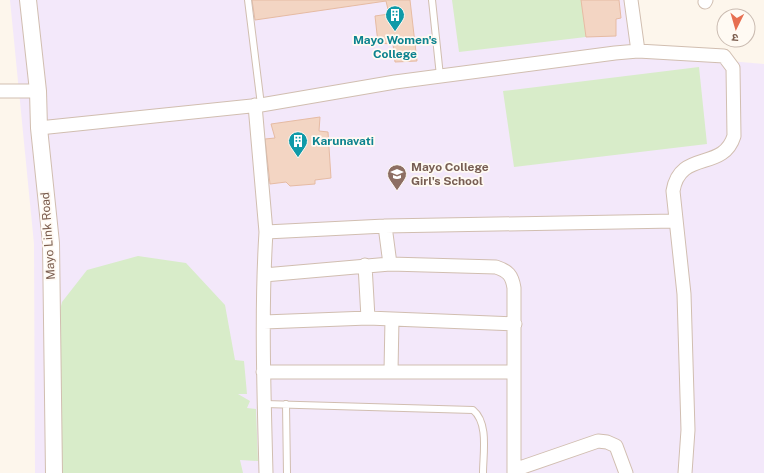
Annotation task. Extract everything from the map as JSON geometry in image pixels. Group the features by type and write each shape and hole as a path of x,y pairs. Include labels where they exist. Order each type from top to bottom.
{"street":[{"name":"Mayo Link Road","path":"28,0 38,91 39,128 51,243 54,473"},
{"path":"630,0 638,51"},
{"path":"39,128 258,105 395,82 638,51 724,56 733,68 734,136 731,145 724,154 686,167 678,175 674,183 673,191 684,294 688,430 685,473"},
{"path":"0,91 38,91"},
{"path":"258,105 266,232 263,372 266,473"},
{"path":"266,232 385,226 675,221"},
{"path":"385,226 390,264"},
{"path":"264,275 364,265 390,264 496,267 506,270 510,274 513,281 515,324 514,471 598,441 607,442 616,446 626,473"},
{"path":"364,265 368,318"},
{"path":"264,322 368,318 515,324"},
{"path":"392,319 392,371"},
{"path":"263,372 514,372"}],"lane":[{"path":"248,0 258,105"},
{"path":"432,0 440,77"},
{"path":"265,404 473,410 479,415 482,423 483,473"},
{"path":"286,404 287,473"}],"shaded area":[{"name":"Mayo College Girl's School","path":"10,0 629,0 637,53 764,64 764,473 35,473 34,244"}],"green space":[{"path":"452,0 582,0 586,37 459,52"},
{"path":"699,67 707,144 514,167 503,91"},
{"path":"138,256 186,263 225,305 235,360 244,361 247,394 238,394 250,401 247,408 256,409 258,461 240,460 243,473 55,473 55,330 62,302 87,270"}],"building":[{"name":"Mayo Women's College","path":"252,0 410,0 417,61 395,62 393,44 378,43 375,16 389,14 386,1 255,20"},
{"path":"581,0 619,0 621,18 616,19 616,36 586,37"},
{"name":"Karunavati","path":"320,117 319,131 328,132 331,178 315,180 315,184 290,186 286,182 270,184 265,139 275,138 271,124"}],"place":[{"name":"Mayo Women's College","path":"395,32"},
{"name":"Karunavati","path":"298,158"},
{"name":"Mayo College Girl's School","path":"397,191"}]}
